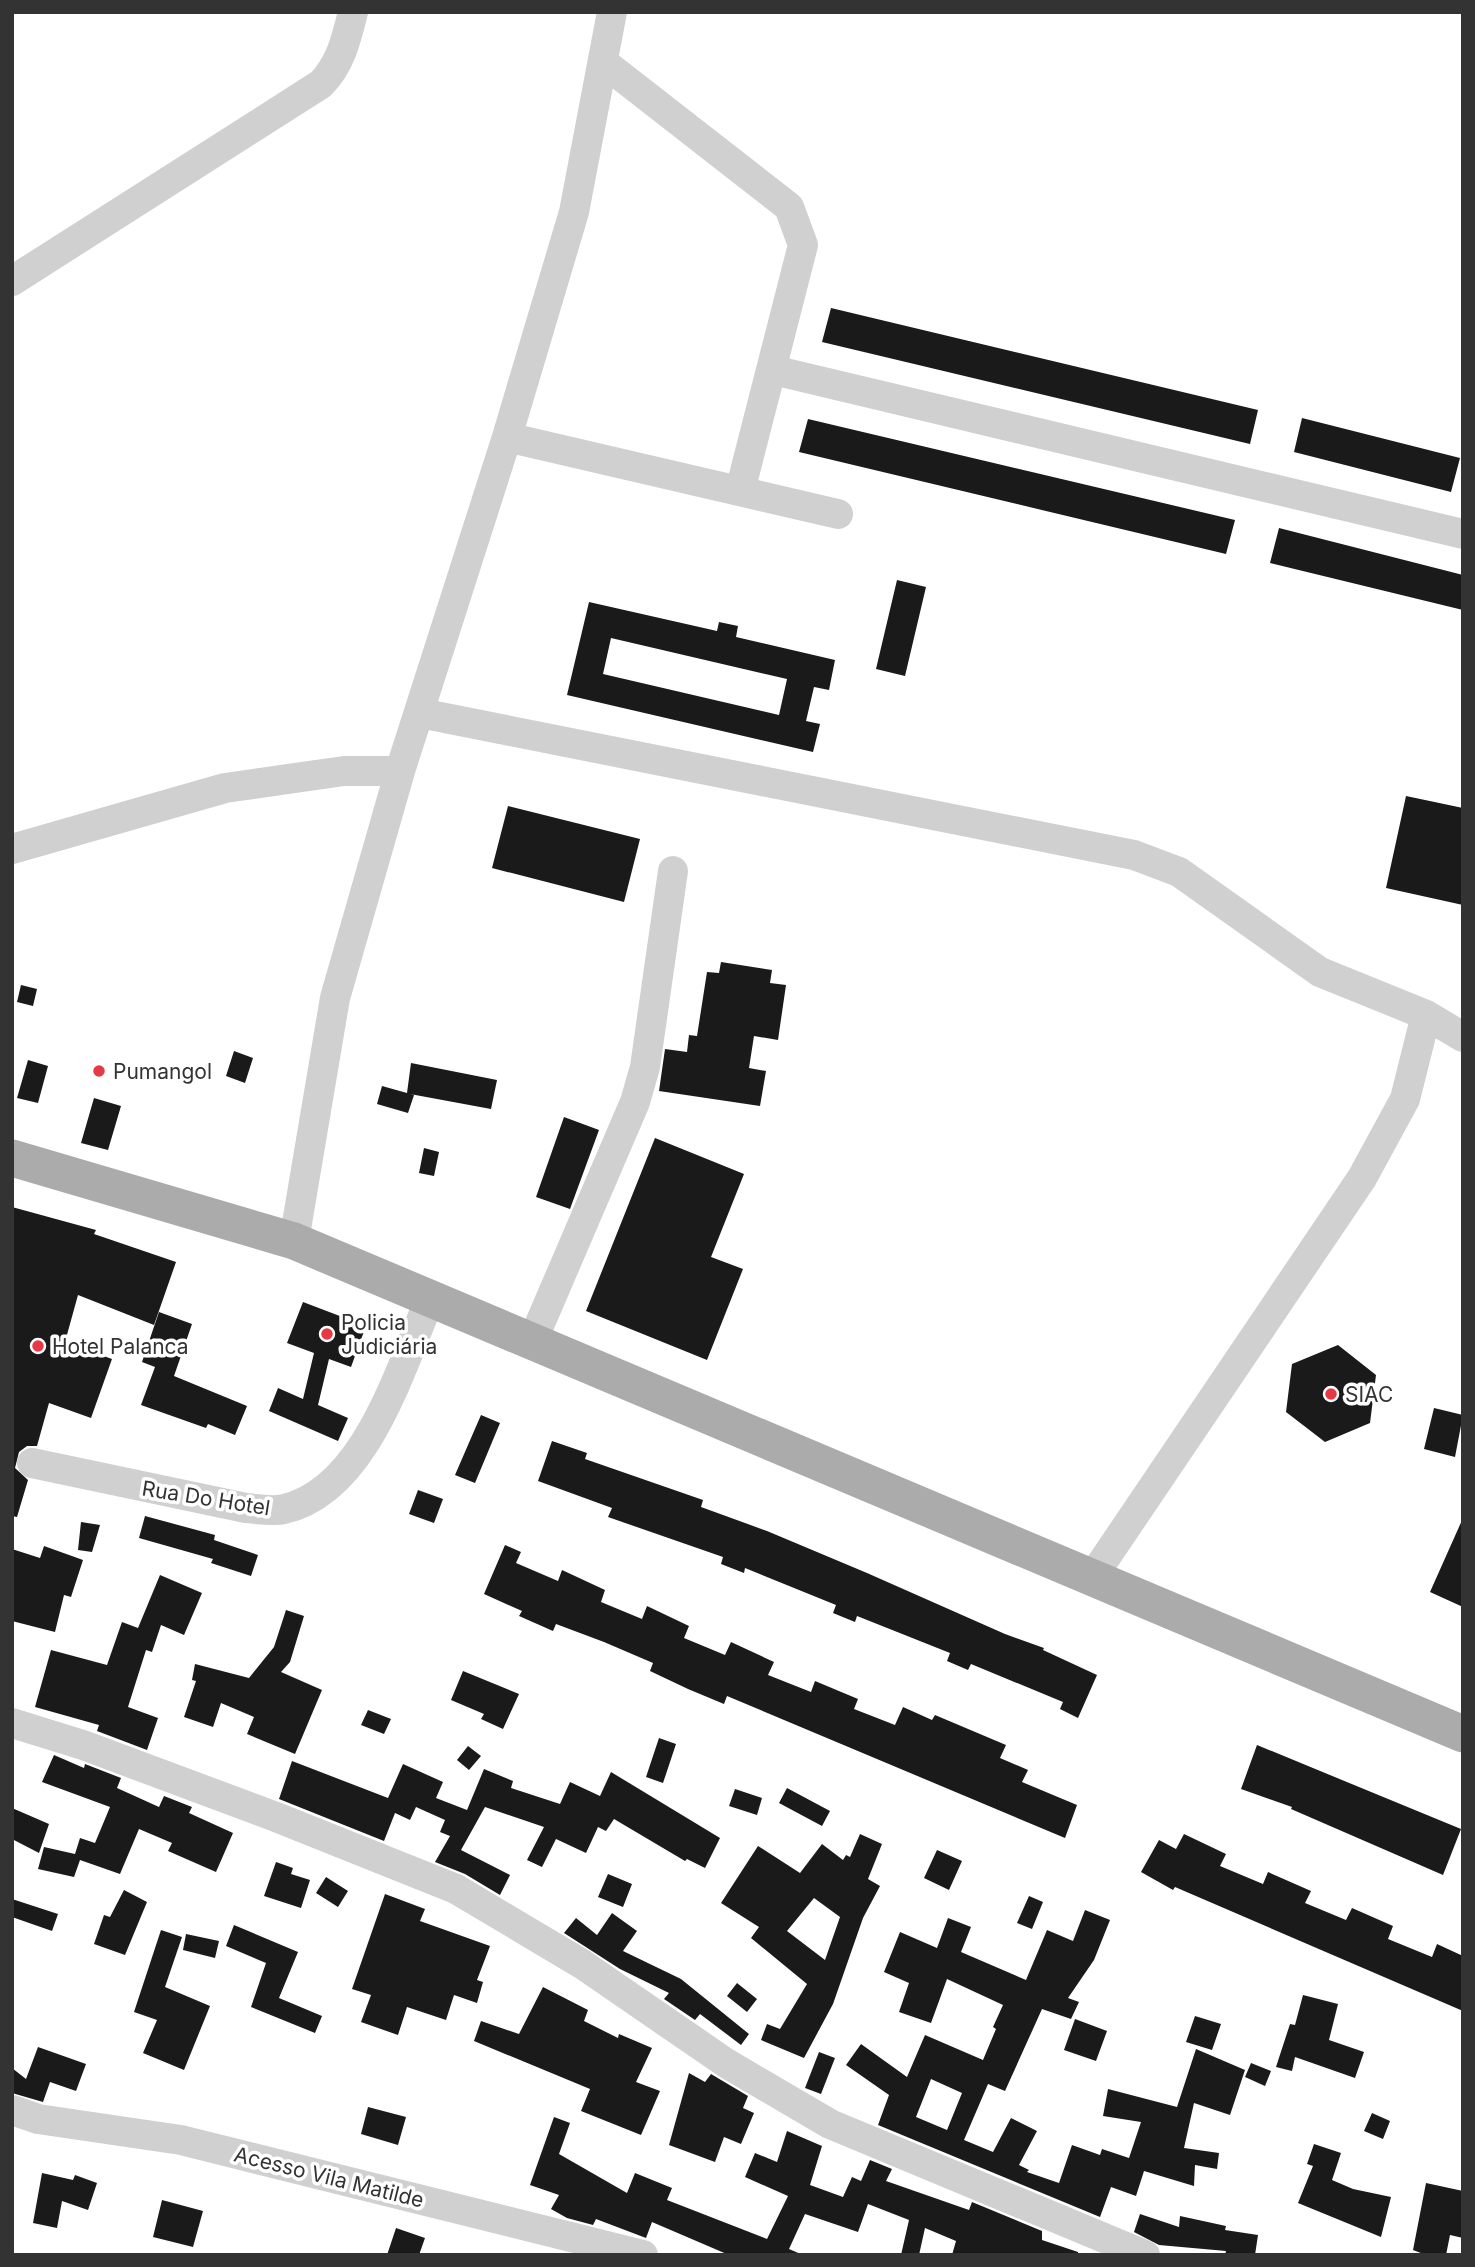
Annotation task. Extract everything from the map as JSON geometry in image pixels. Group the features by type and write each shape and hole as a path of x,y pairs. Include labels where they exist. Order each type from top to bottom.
{"main road":[{"path":"12,1158 294,1241 1463,1734"}],"street":[{"path":"12,281 321,84 333,72 342,55 353,12"},
{"path":"294,1241 335,998 400,771 507,437 574,212 612,12"},
{"path":"603,62 789,207 803,246 740,491"},
{"path":"773,370 1463,534"},
{"path":"507,437 838,514"},
{"path":"420,713 1134,855 1179,872 1320,972 1426,1015 1463,1037"},
{"path":"12,849 225,788 344,771 400,771"},
{"path":"532,1342 635,1102 645,1067 673,871"},
{"path":"1091,1579 1362,1178 1405,1100 1426,1015"},
{"name":"Rua Do Hotel","path":"32,1463 246,1508 281,1510 308,1501 341,1474 367,1442 430,1299"},
{"path":"12,1723 83,1745 263,1812 456,1889 582,1965 726,2063 830,2124 1145,2255"},
{"name":"Acesso Vila Matilde","path":"12,2110 38,2119 181,2140 643,2255"}],"building":[{"path":"831,308 1258,410 1250,444 822,342"},
{"path":"1302,418 1460,458 1451,492 1294,452"},
{"path":"808,419 1235,520 1226,554 799,452"},
{"path":"1279,528 1463,575 1463,610 1270,563"},
{"path":"897,580 926,587 905,676 876,669"},
{"path":"589,602 717,631 719,622 738,626 736,637 835,660 829,690 814,687 806,721 820,724 813,752 567,695","holes":["611,638 787,679 779,715 603,674"]},
{"path":"1406,796 1463,808 1463,905 1386,888"},
{"path":"508,806 640,839 624,902 492,868"},
{"path":"721,962 772,970 770,983 786,985 778,1040 754,1036 749,1068 766,1071 760,1106 659,1091 665,1049 687,1052 689,1035 697,1036 707,972 719,973"},
{"path":"21,985 37,989 33,1006 17,1002"},
{"path":"234,1051 253,1058 245,1083 226,1076"},
{"path":"28,1060 48,1066 38,1103 17,1098"},
{"path":"411,1063 497,1080 491,1109 410,1094 414,1095 408,1113 377,1104 382,1086 407,1093"},
{"path":"94,1098 121,1106 108,1150 81,1143"},
{"path":"564,1117 599,1130 570,1209 536,1197"},
{"path":"655,1138 744,1174 711,1257 743,1269 707,1360 586,1311"},
{"path":"424,1148 439,1152 434,1176 419,1173"},
{"name":"Hotel Palanca","path":"12,1207 96,1230 94,1234 176,1262 154,1325 78,1295 65,1342 112,1359 91,1418 49,1403 37,1446 27,1446 19,1452 15,1468 28,1480 17,1517 12,1516"},
{"path":"303,1302 366,1326 351,1367 329,1359 318,1405 348,1418 338,1441 269,1411 278,1388 303,1399 314,1353 287,1343"},
{"path":"159,1312 192,1324 174,1376 247,1406 235,1435 208,1424 206,1428 141,1405 155,1367 142,1362"},
{"name":"SIAC","path":"1338,1345 1376,1375 1370,1423 1325,1442 1286,1412 1292,1364"},
{"path":"1434,1408 1463,1415 1455,1457 1424,1449"},
{"path":"481,1415 500,1423 475,1483 455,1475"},
{"path":"552,1441 587,1453 585,1459 703,1500 701,1507 767,1531 1005,1634 1044,1648 1043,1650 1097,1675 1078,1718 1060,1709 1063,1702 971,1664 968,1670 947,1661 950,1653 857,1616 855,1622 833,1613 836,1605 745,1568 744,1573 721,1564 723,1557 608,1517 612,1508 538,1481"},
{"path":"418,1490 443,1499 434,1523 409,1514"},
{"path":"145,1516 215,1535 214,1540 258,1555 251,1576 211,1563 213,1559 139,1538"},
{"path":"1463,1518 1463,1607 1430,1592"},
{"path":"81,1522 100,1525 92,1552 78,1550"},
{"path":"505,1545 521,1552 516,1563 558,1581 562,1570 605,1590 601,1602 642,1619 647,1606 689,1626 684,1638 725,1655 731,1642 774,1662 768,1675 811,1692 815,1681 858,1699 854,1709 895,1725 903,1707 932,1720 935,1715 1006,1745 1000,1758 1028,1770 1022,1782 1077,1805 1065,1838 727,1696 724,1704 688,1689 650,1671 653,1663 604,1642 556,1624 553,1631 519,1616 522,1611 484,1594"},
{"path":"44,1546 83,1560 71,1597 64,1595 55,1632 12,1621 12,1549 40,1558"},
{"path":"160,1575 202,1593 184,1635 161,1625 152,1652 146,1650 128,1707 158,1718 147,1750 97,1731 99,1725 35,1707 51,1650 107,1665 122,1622 138,1628"},
{"path":"286,1610 304,1616 290,1662 281,1672 322,1690 295,1754 247,1734 254,1717 221,1703 213,1727 184,1717 196,1681 192,1680 195,1664 249,1678 274,1647"},
{"path":"463,1671 519,1694 503,1729 481,1719 484,1714 451,1700"},
{"path":"368,1710 391,1719 384,1734 361,1725"},
{"path":"659,1738 676,1744 663,1783 646,1777"},
{"path":"1257,1745 1461,1829 1443,1875 1291,1809 1292,1807 1241,1789"},
{"path":"468,1746 481,1756 469,1770 457,1760"},
{"path":"54,1755 84,1768 85,1764 121,1778 117,1788 159,1807 164,1796 192,1807 189,1813 233,1833 216,1872 168,1851 172,1843 139,1829 120,1874 80,1860 74,1877 38,1869 44,1847 75,1854 80,1838 95,1843 110,1807 42,1782"},
{"path":"292,1761 388,1798 403,1764 443,1782 436,1798 467,1810 484,1769 513,1781 511,1788 560,1804 570,1782 600,1796 611,1772 720,1838 705,1868 687,1859 685,1861 614,1819 606,1831 598,1827 586,1853 556,1839 542,1867 527,1860 544,1827 485,1807 461,1850 510,1875 500,1895 465,1874 435,1862 450,1836 440,1832 445,1820 416,1807 410,1820 395,1813 384,1841 279,1799"},
{"path":"787,1788 830,1811 822,1826 779,1803"},
{"path":"735,1789 762,1798 757,1815 729,1806"},
{"path":"12,1808 49,1824 39,1853 12,1839"},
{"path":"860,1834 882,1844 868,1879 880,1886 863,1918 833,2004 804,2058 761,2040 767,2024 780,2029 807,1984 751,1938 759,1927 721,1903 758,1846 800,1873 822,1844 843,1860 846,1855 850,1857","holes":["814,1898 840,1917 825,1960 787,1931"]},
{"path":"1184,1834 1226,1854 1220,1866 1263,1884 1268,1872 1311,1891 1305,1903 1346,1920 1352,1908 1393,1926 1388,1939 1432,1957 1437,1944 1463,1956 1463,2011 1175,1887 1173,1890 1141,1872 1159,1840 1176,1849"},
{"path":"937,1850 962,1861 949,1890 924,1878"},
{"path":"276,1862 293,1868 291,1874 310,1880 301,1908 264,1896"},
{"path":"608,1874 632,1884 623,1907 598,1897"},
{"path":"326,1877 348,1891 338,1907 316,1893"},
{"path":"124,1890 147,1902 125,1955 94,1944 104,1915 110,1917"},
{"path":"385,1894 425,1909 420,1921 490,1946 477,1980 483,1982 477,2003 454,1995 446,2020 407,2007 398,2035 361,2022 371,1995 352,1989"},
{"path":"1029,1896 1043,1902 1032,1929 1017,1923"},
{"path":"12,1899 58,1914 52,1931 12,1917"},
{"path":"1085,1910 1110,1920 1094,1960 1068,1998 1079,2002 1071,2019 1042,2009 1005,2091 988,2084 964,2140 993,2152 1011,2118 1037,2131 1019,2165 1029,2170 1027,2172 1059,2183 1072,2145 1100,2155 1102,2149 1129,2158 1141,2122 1103,2116 1108,2089 1177,2107 1196,2049 1245,2070 1230,2115 1194,2103 1184,2148 1219,2153 1217,2169 1195,2165 1194,2186 1144,2171 1136,2196 1111,2187 1100,2217 878,2125 889,2095 846,2065 861,2044 907,2077 925,2035 983,2060 996,2029 993,2027 1003,2005 947,1979 931,2023 899,2012 909,1983 884,1972 900,1932 937,1948 948,1918 971,1927 961,1952 1026,1980 1047,1930 1073,1941","holes":["931,2079 962,2093 947,2130 916,2117"]},
{"path":"612,1913 637,1931 623,1951 681,1979 749,2034 741,2045 700,2014 695,2020 664,1999 669,1993 620,1969 564,1933 576,1918 597,1935"},
{"path":"234,1925 298,1952 279,1998 322,2016 315,2033 251,2007 266,1963 226,1946"},
{"path":"161,1930 182,1937 165,1987 210,2006 184,2070 143,2053 157,2020 134,2012"},
{"path":"186,1934 219,1941 215,1958 183,1950"},
{"path":"737,1983 757,1999 747,2012 727,1996"},
{"path":"543,1987 588,2010 584,2021 618,2038 619,2034 652,2048 636,2082 660,2091 641,2135 581,2111 590,2089 474,2041 481,2021 519,2034"},
{"path":"1303,1995 1338,2004 1329,2040 1364,2052 1355,2078 1295,2057 1292,2071 1276,2067 1290,2024 1295,2025"},
{"path":"1195,2016 1221,2024 1212,2050 1186,2042"},
{"path":"1075,2019 1107,2031 1096,2061 1064,2050"},
{"path":"38,2047 86,2064 76,2091 50,2082 43,2102 12,2093 12,2068 26,2079"},
{"path":"819,2052 835,2058 821,2094 805,2088"},
{"path":"1251,2063 1271,2071 1265,2086 1245,2077"},
{"path":"689,2073 705,2082 711,2074 748,2096 743,2108 754,2113 741,2144 724,2137 715,2162 669,2145"},
{"path":"368,2107 406,2117 398,2145 361,2134"},
{"path":"1372,2113 1390,2121 1383,2139 1364,2131"},
{"path":"554,2117 570,2123 559,2154 627,2193 635,2173 672,2188 667,2200 767,2239 788,2196 745,2177 755,2153 777,2162 787,2131 822,2146 810,2185 843,2197 852,2177 861,2181 870,2160 892,2169 886,2181 969,2210 972,2202 1042,2231 1042,2240 1078,2252 1078,2255 952,2255 956,2241 925,2228 919,2255 901,2255 909,2220 868,2204 858,2232 805,2214 789,2249 803,2255 729,2255 652,2222 646,2238 596,2219 593,2225 567,2218 551,2209 559,2195 530,2185"},
{"path":"1314,2144 1341,2153 1332,2180 1353,2189 1391,2197 1381,2237 1298,2203 1313,2166 1307,2164"},
{"path":"42,2173 73,2180 75,2175 97,2183 88,2210 62,2201 57,2228 33,2223"},
{"path":"1426,2183 1463,2191 1463,2238 1450,2235 1446,2255 1426,2255 1413,2250"},
{"path":"162,2200 203,2211 193,2247 153,2237"},
{"path":"1140,2214 1179,2227 1180,2216 1226,2226 1225,2230 1258,2235 1255,2255 1225,2255 1226,2251 1159,2245 1134,2232"},
{"path":"396,2228 425,2238 419,2255 387,2255"}],"place":[{"name":"Pumangol","path":"99,1071"},
{"name":"Policia Judiciária","path":"327,1334"},
{"name":"Hotel Palanca","path":"38,1346"},
{"name":"SIAC","path":"1331,1394"}]}
